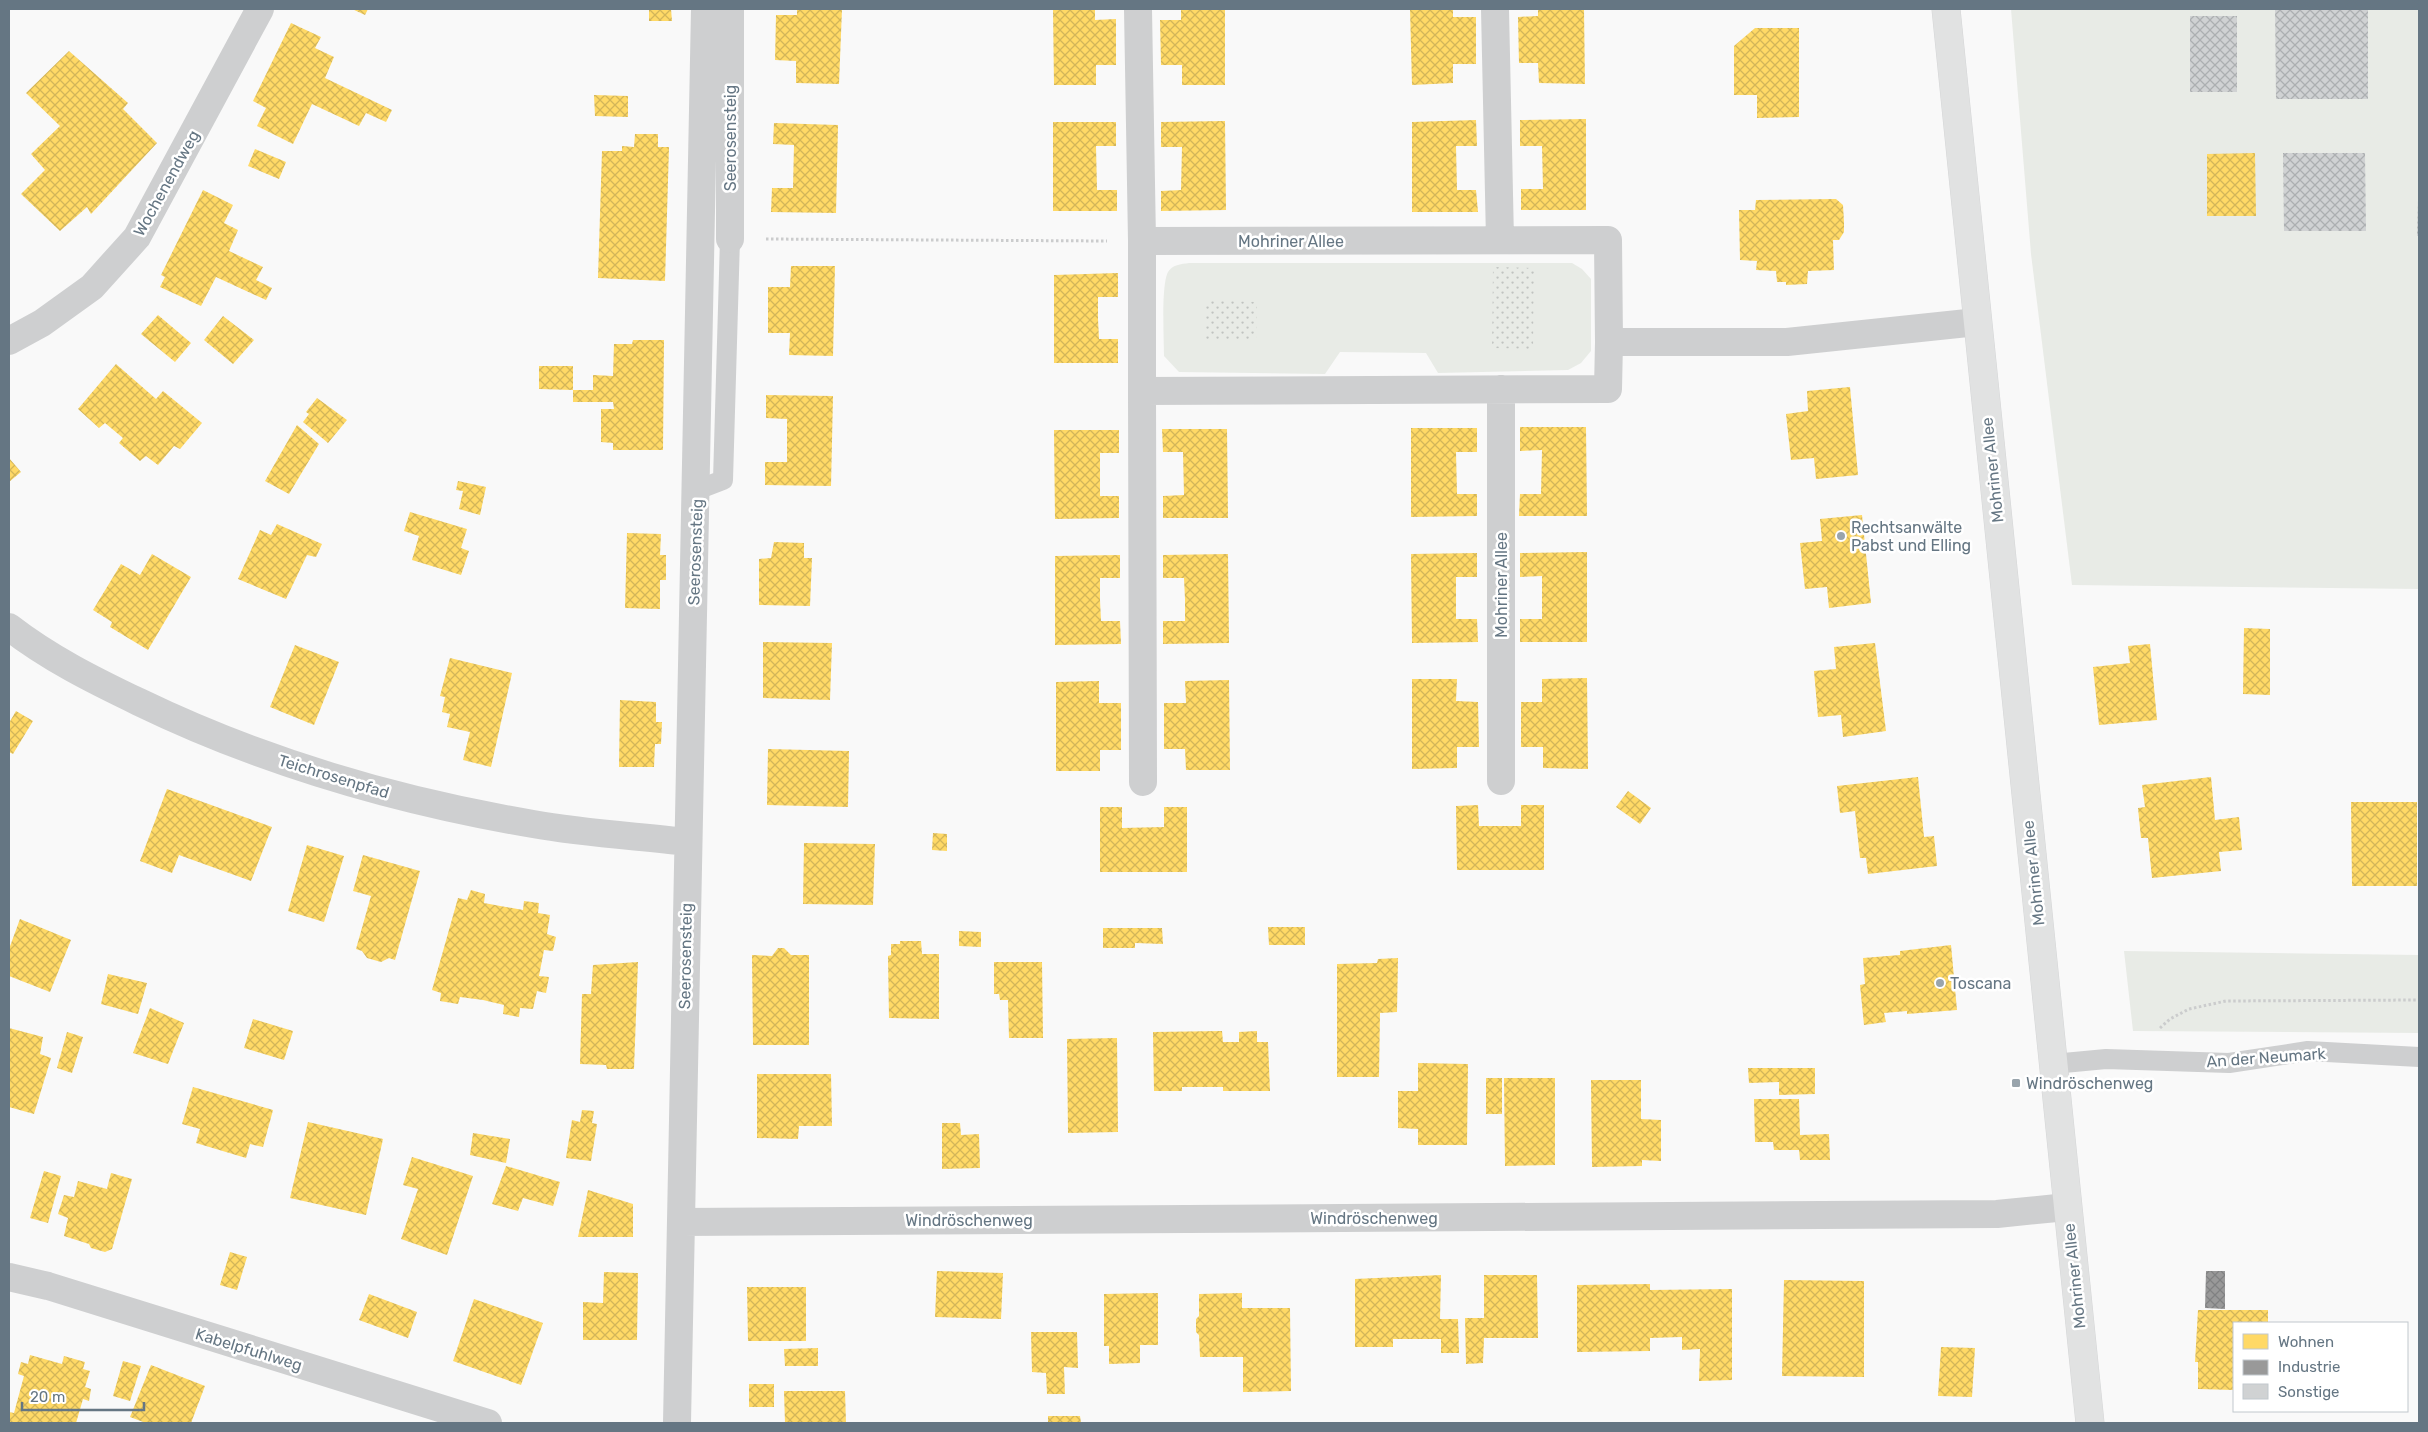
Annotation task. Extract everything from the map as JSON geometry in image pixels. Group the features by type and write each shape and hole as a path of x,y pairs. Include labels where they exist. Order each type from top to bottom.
{"main road":[{"name":"Mohriner Allee","path":"1946,9 2090,1423"}],"street":[{"name":"Wochenendweg","path":"9,341 42,323 92,286 137,237 260,9"},
{"name":"Seerosensteig","path":"677,1423 687,842 697,490 705,9"},
{"name":"Seerosensteig","path":"730,9 730,239"},
{"path":"1138,9 1142,241 1143,782"},
{"path":"1495,9 1500,240"},
{"name":"Mohriner Allee","path":"1142,241 1608,240 1609,342 1608,389 1142,391"},
{"path":"1609,342 1787,342 1977,322"},
{"name":"Mohriner Allee","path":"1501,389 1501,781"},
{"name":"Teichrosenpfad","path":"9,627 61,662 100,684 176,720 240,746 296,765 398,795 534,824 687,842"},
{"name":"Windröschenweg","path":"681,1222 1987,1214 2067,1207"},
{"name":"Kabelpfuhlweg","path":"9,1277 48,1286 488,1423"}],"lane":[{"name":"Seerosensteig","path":"697,490 723,480 730,239"},
{"name":"An der Neumark","path":"2053,1064 2106,1059 2229,1062 2308,1051 2419,1057"}],"path":[{"path":"730,239 1142,241"},
{"path":"2144,1060 2157,1032 2170,1019 2189,1009 2198,1007 2226,1001 2419,1000"}],"shaded area":[{"path":"2011,9 2419,9 2419,589 2072,585 2031,254"},
{"path":"1189,263 1572,263 1582,269 1591,279 1591,351 1581,363 1568,370 1438,373 1426,353 1340,352 1325,374 1179,372 1164,356 1164,288 1168,272 1172,268"},
{"path":"1493,267 1534,268 1533,349 1492,348"},
{"path":"1206,300 1257,302 1256,341 1205,340"},
{"path":"2124,951 2419,955 2419,1033 2133,1031"}],"building: Wohnen":[{"path":"352,9 368,9 365,15"},
{"path":"649,9 671,9 672,21 649,21"},
{"path":"797,9 842,9 839,84 796,83 796,61 775,60 776,15 797,15"},
{"path":"1053,9 1095,9 1095,20 1116,19 1116,65 1096,65 1096,85 1054,85"},
{"path":"1181,9 1225,9 1225,85 1182,85 1182,65 1161,65 1160,20 1181,20"},
{"path":"1410,9 1453,9 1453,17 1476,17 1476,64 1453,64 1453,83 1412,85"},
{"path":"1538,9 1584,9 1585,84 1539,83 1538,63 1519,63 1518,17 1538,16"},
{"path":"291,23 321,37 315,48 334,57 325,78 392,110 386,122 366,113 359,126 312,104 293,144 257,126 266,108 253,101"},
{"path":"1755,28 1799,28 1799,117 1757,118 1757,95 1734,95 1734,46"},
{"path":"69,51 128,103 123,109 157,143 91,214 87,207 60,231 21,194 45,170 31,154 60,126 26,93"},
{"path":"594,95 628,96 628,117 595,116"},
{"path":"1586,119 1586,210 1521,210 1521,189 1543,189 1542,146 1520,146 1520,120"},
{"path":"1476,120 1477,146 1456,146 1457,190 1476,190 1478,212 1412,212 1412,122"},
{"path":"1225,121 1226,210 1161,211 1161,191 1181,190 1182,147 1161,147 1161,122"},
{"path":"1053,122 1116,122 1116,146 1096,146 1097,190 1117,190 1117,211 1053,211"},
{"path":"774,123 838,125 836,213 771,212 772,188 793,188 794,145 773,144"},
{"path":"635,134 658,134 658,147 669,147 665,281 598,278 602,151 622,151 622,146 634,147"},
{"path":"255,149 286,162 279,179 248,166"},
{"path":"2255,153 2256,216 2207,216 2207,154"},
{"path":"203,190 233,205 224,223 238,230 229,251 263,267 256,280 272,288 266,300 216,277 201,306 160,287 165,277 161,275"},
{"path":"1836,199 1843,205 1844,232 1839,240 1833,240 1834,270 1808,271 1807,284 1786,285 1786,282 1777,282 1776,271 1756,270 1757,261 1740,260 1739,210 1755,210 1756,200"},
{"path":"791,266 835,266 833,356 789,355 790,333 768,333 768,287 790,287"},
{"path":"1118,273 1118,297 1098,297 1098,319 1099,339 1118,339 1118,363 1054,363 1054,275"},
{"path":"158,315 191,343 175,362 141,334"},
{"path":"223,316 254,340 233,364 204,340"},
{"path":"633,340 664,340 663,450 613,450 613,443 601,442 601,409 614,409 613,402 573,402 573,390 593,390 593,375 613,376 614,344 632,344"},
{"path":"116,364 156,399 163,391 202,423 180,449 174,446 158,465 146,456 140,461 119,443 123,438 105,423 99,428 78,409"},
{"path":"539,366 573,366 573,390 539,389"},
{"path":"1850,387 1858,475 1816,479 1814,458 1791,460 1786,414 1808,411 1807,391"},
{"path":"766,395 833,396 831,486 765,485 765,462 787,462 787,419 766,418"},
{"path":"317,398 347,420 328,443 303,422 309,414 306,412"},
{"path":"297,425 319,444 289,494 265,481"},
{"path":"1520,427 1586,427 1587,516 1519,516 1520,494 1541,494 1542,450 1520,451"},
{"path":"1411,428 1477,428 1477,452 1456,452 1457,494 1477,494 1477,516 1411,517"},
{"path":"1162,429 1227,429 1228,518 1163,518 1163,496 1184,495 1183,452 1163,452"},
{"path":"1054,430 1119,430 1119,453 1100,453 1100,496 1119,496 1119,518 1055,519"},
{"path":"9,458 21,472 9,482"},
{"path":"458,481 486,487 480,515 459,509 463,491 456,490"},
{"path":"410,512 467,529 461,548 469,551 461,575 412,560 419,536 404,531"},
{"path":"1862,515 1871,603 1829,608 1827,587 1805,589 1800,543 1822,541 1820,519"},
{"path":"277,524 322,544 316,557 307,555 286,599 238,579 260,530 271,535"},
{"path":"627,533 661,534 660,555 666,555 666,580 660,580 660,609 625,608"},
{"path":"774,542 804,543 804,558 812,558 810,606 759,605 759,559 771,558"},
{"path":"1587,552 1587,642 1520,642 1520,619 1542,619 1542,576 1520,577 1520,553"},
{"path":"1477,553 1477,577 1456,577 1456,619 1477,619 1478,642 1412,643 1411,554"},
{"path":"152,554 191,577 148,650 110,627 112,622 93,610 121,564 140,575"},
{"path":"1228,554 1229,643 1163,644 1163,621 1185,621 1185,599 1184,578 1163,578 1163,555"},
{"path":"1120,555 1120,578 1100,578 1100,600 1101,621 1120,621 1121,644 1055,645 1055,556"},
{"path":"2244,628 2270,629 2270,695 2243,694"},
{"path":"763,642 832,643 830,700 763,698"},
{"path":"1875,643 1886,731 1843,737 1841,715 1818,717 1814,671 1836,669 1834,647"},
{"path":"2150,644 2157,720 2099,725 2093,667 2130,663 2128,646"},
{"path":"295,645 339,662 314,725 270,707"},
{"path":"450,658 512,673 491,767 463,760 470,732 447,727 450,714 442,712 445,697 440,696"},
{"path":"1587,678 1588,769 1543,768 1543,747 1521,747 1521,702 1542,702 1542,679"},
{"path":"1412,679 1457,679 1456,701 1478,702 1479,747 1457,747 1457,768 1412,769"},
{"path":"1229,680 1230,770 1186,770 1185,749 1164,749 1164,703 1186,703 1185,681"},
{"path":"1099,681 1099,703 1121,703 1121,750 1100,750 1100,771 1056,771 1056,682"},
{"path":"620,700 656,702 656,722 662,722 661,744 655,744 654,767 619,767"},
{"path":"16,711 33,721 13,754 9,752 9,723"},
{"path":"768,749 849,751 848,807 767,805"},
{"path":"1918,777 1924,837 1934,836 1937,866 1868,874 1866,858 1860,858 1855,811 1840,813 1837,786"},
{"path":"2211,777 2215,820 2239,817 2242,850 2219,852 2221,871 2152,878 2148,838 2141,838 2138,808 2145,807 2142,785"},
{"path":"167,789 272,827 251,881 179,855 172,873 140,861"},
{"path":"1628,791 1651,808 1640,824 1616,807"},
{"path":"2351,802 2417,802 2417,886 2352,886"},
{"path":"1478,805 1479,826 1521,826 1521,805 1544,805 1544,870 1457,870 1456,806"},
{"path":"1100,807 1122,807 1122,828 1164,827 1164,807 1187,807 1187,872 1100,872"},
{"path":"933,833 947,834 947,851 932,850"},
{"path":"804,843 875,844 873,905 803,904"},
{"path":"307,845 344,856 324,922 288,911"},
{"path":"363,855 420,871 395,960 389,958 381,962 367,958 362,951 356,949 371,896 353,891"},
{"path":"471,890 485,894 484,903 523,910 524,901 539,903 538,913 550,915 547,934 556,937 553,951 544,950 539,976 549,977 546,993 537,991 533,1009 520,1008 519,1017 503,1014 504,1005 483,1000 460,997 458,1004 440,1001 441,993 432,990 458,898 467,900"},
{"path":"20,919 71,940 50,992 9,976 9,949"},
{"path":"1268,927 1305,927 1305,945 1269,945"},
{"path":"1103,928 1162,928 1163,944 1135,943 1135,948 1103,948"},
{"path":"959,931 981,932 981,947 959,946"},
{"path":"900,941 921,941 922,954 939,954 939,1019 889,1018 888,956 891,955 891,944 900,944"},
{"path":"1951,945 1957,1010 1907,1014 1907,1011 1884,1013 1886,1022 1864,1025 1860,985 1865,984 1863,958 1900,955 1900,951"},
{"path":"778,948 784,948 791,955 809,955 809,1045 753,1045 752,955 772,956"},
{"path":"1398,958 1397,1012 1380,1013 1379,1077 1337,1077 1337,964 1377,963 1378,959"},
{"path":"638,962 634,1069 607,1069 606,1065 580,1064 582,994 591,994 593,965"},
{"path":"994,962 1042,962 1043,1038 1009,1038 1008,1000 1000,1000 999,994 994,994"},
{"path":"108,974 147,983 138,1014 101,1004"},
{"path":"150,1008 184,1023 168,1064 133,1053"},
{"path":"253,1019 293,1031 284,1060 244,1048"},
{"path":"9,1028 43,1037 40,1054 51,1058 34,1114 9,1107"},
{"path":"1222,1031 1223,1042 1239,1042 1239,1032 1257,1031 1257,1042 1268,1042 1270,1091 1223,1091 1223,1087 1182,1087 1182,1091 1154,1091 1153,1032"},
{"path":"67,1032 83,1037 72,1073 57,1068"},
{"path":"1117,1038 1118,1132 1068,1133 1067,1039"},
{"path":"1418,1063 1468,1064 1467,1145 1418,1145 1418,1129 1398,1128 1398,1091 1418,1091"},
{"path":"1748,1068 1815,1068 1815,1094 1779,1095 1779,1082 1749,1083"},
{"path":"757,1074 831,1074 832,1126 799,1126 798,1139 757,1138"},
{"path":"1486,1078 1502,1078 1502,1114 1486,1114"},
{"path":"1504,1078 1555,1078 1555,1165 1505,1166"},
{"path":"1591,1080 1641,1080 1641,1119 1661,1120 1661,1161 1642,1160 1642,1166 1592,1167"},
{"path":"193,1087 273,1110 263,1147 250,1144 246,1158 196,1143 200,1129 182,1124"},
{"path":"1754,1099 1799,1099 1800,1135 1829,1134 1830,1160 1800,1160 1799,1150 1774,1150 1773,1142 1755,1142"},
{"path":"582,1110 594,1111 592,1123 597,1124 591,1161 566,1158 572,1120 580,1122"},
{"path":"308,1122 383,1139 366,1215 290,1198"},
{"path":"942,1123 960,1123 961,1135 979,1134 980,1168 942,1169"},
{"path":"473,1133 510,1139 506,1163 470,1155"},
{"path":"412,1157 473,1176 447,1255 401,1239 418,1189 403,1185"},
{"path":"506,1166 560,1182 553,1206 523,1198 518,1211 492,1204"},
{"path":"44,1171 61,1176 48,1223 30,1218"},
{"path":"111,1173 132,1179 112,1249 105,1252 91,1248 89,1244 64,1236 68,1218 58,1214 64,1195 74,1197 78,1181 107,1189"},
{"path":"588,1190 633,1204 633,1237 578,1237"},
{"path":"230,1252 247,1257 237,1290 220,1285"},
{"path":"937,1271 1003,1273 1001,1319 935,1317"},
{"path":"604,1272 638,1273 637,1340 583,1340 583,1302 603,1303"},
{"path":"1441,1275 1440,1319 1458,1319 1459,1353 1441,1353 1441,1339 1393,1339 1393,1347 1355,1347 1355,1279"},
{"path":"1484,1275 1537,1275 1538,1338 1484,1338 1483,1363 1466,1364 1465,1318 1484,1318"},
{"path":"1784,1280 1864,1281 1864,1377 1782,1376"},
{"path":"1650,1284 1650,1290 1732,1289 1732,1380 1699,1381 1700,1349 1682,1350 1682,1337 1650,1338 1650,1351 1577,1352 1577,1285"},
{"path":"747,1287 806,1287 806,1341 748,1341"},
{"path":"1158,1293 1158,1345 1140,1345 1140,1363 1109,1364 1109,1346 1104,1346 1104,1294"},
{"path":"1242,1293 1242,1308 1290,1308 1291,1391 1243,1392 1243,1357 1200,1357 1199,1335 1196,1332 1196,1319 1199,1316 1199,1294"},
{"path":"369,1294 417,1312 408,1338 359,1320"},
{"path":"474,1299 543,1323 521,1385 453,1361"},
{"path":"2198,1310 2268,1310 2268,1322 2233,1322 2233,1390 2198,1389 2198,1362 2195,1362"},
{"path":"1031,1332 1077,1332 1078,1368 1064,1367 1065,1394 1047,1394 1046,1373 1032,1372"},
{"path":"1941,1347 1975,1348 1972,1397 1938,1396"},
{"path":"818,1348 818,1366 785,1366 784,1349"},
{"path":"30,1355 62,1364 64,1356 85,1362 83,1369 90,1371 85,1387 91,1389 89,1401 83,1399 76,1423 9,1423 9,1412 14,1413 24,1376 18,1374 21,1362 28,1364"},
{"path":"123,1361 141,1366 130,1401 113,1396"},
{"path":"151,1365 205,1386 191,1423 146,1423 130,1417"},
{"path":"749,1384 774,1384 774,1407 749,1407"},
{"path":"784,1391 845,1391 846,1423 785,1423"},
{"path":"1048,1416 1080,1416 1081,1423 1048,1423"}],"building: Industrie":[{"path":"2206,1271 2225,1271 2225,1309 2205,1308"}],"building: Sonstige":[{"path":"2275,9 2368,9 2368,99 2276,99"},
{"path":"2190,16 2237,16 2237,92 2190,92"},
{"path":"2283,153 2365,153 2366,231 2284,231"},
{"path":"2418,200 2419,236 2417,236"}],"place":[{"name":"Rechtsanwälte Pabst und Elling","path":"1841,536"},
{"name":"Toscana","path":"1940,983"},
{"name":"Windröschenweg","path":"2016,1083"}]}
